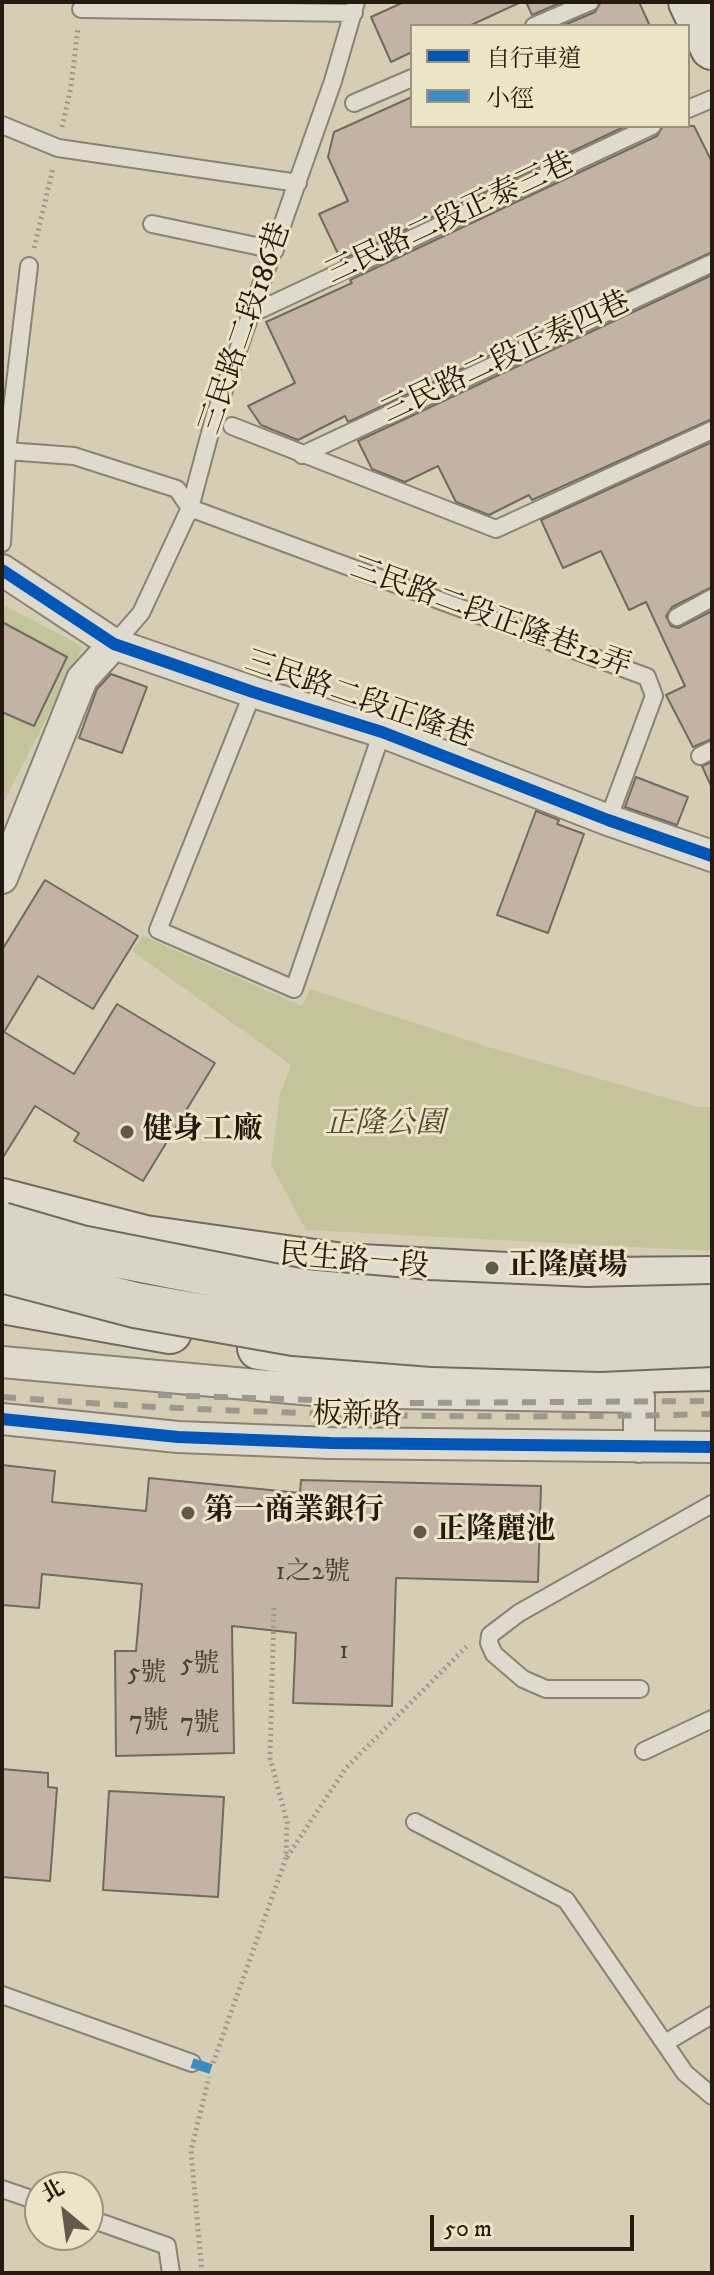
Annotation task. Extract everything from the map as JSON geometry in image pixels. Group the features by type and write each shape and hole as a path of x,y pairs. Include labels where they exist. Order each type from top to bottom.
{"highway":[{"path":"2,1225 81,1248 304,1292 428,1303 586,1310 712,1307"},
{"path":"2,1270 135,1305 294,1333 433,1344 585,1348 712,1344"}],"main road":[{"path":"690,2 712,48"},
{"name":"民生路一段","path":"2,1200 145,1237 343,1265 597,1279 712,1278"},
{"path":"2,1302 290,1354 336,1376 712,1369"}],"street":[{"name":"三民路二段正隆巷","path":"2,570 114,644 382,732 608,820 712,856"},
{"path":"2,878 82,679 114,644"},
{"path":"331,1443 343,1265"},
{"name":"板新路","path":"2,1362 336,1376 639,1397 639,1447"},
{"name":"板新路","path":"2,1419 178,1437 331,1443 712,1447"}],"lane":[{"path":"539,24 590,2"},
{"path":"81,9 355,8"},
{"name":"三民路二段186巷","path":"114,644 141,613 190,508 214,418 275,250 355,8"},
{"path":"354,103 410,79"},
{"path":"690,108 712,99"},
{"path":"2,125 58,148 298,183"},
{"name":"三民路二段正泰三巷","path":"251,314 648,128"},
{"path":"152,224 275,250"},
{"name":"三民路二段正泰四巷","path":"302,455 712,263"},
{"path":"2,543 7,451 29,266"},
{"path":"232,426 496,529 712,430"},
{"name":"三民路二段正隆巷12弄","path":"7,451 74,456 177,489 190,508 647,677 654,696 608,820"},
{"path":"677,617 712,598"},
{"path":"253,692 158,930 294,989 382,732"},
{"path":"640,1689 546,1689 523,1679 494,1654 489,1643 490,1635 519,1613 712,1504"},
{"path":"644,1751 712,1719"},
{"path":"415,1822 566,1900 685,2073 712,2096"},
{"path":"2,1995 192,2063"},
{"path":"665,2043 712,2015"},
{"path":"2,2189 24,2197"},
{"path":"104,2224 167,2246 171,2273"}],"path":[{"path":"202,2273 191,2151 211,2069 286,1858 287,1822 270,1758 274,1604"}],"green space":[{"path":"2,604 83,647 2,805"},
{"name":"正隆公園","path":"143,936 302,1006 310,989 492,1048 698,1107 712,1107 712,1251 306,1230 271,1165 280,1094 291,1065 132,951"}],"building":[{"path":"404,2 521,2 473,24 410,24 410,53 391,62 371,17"},
{"path":"526,2 562,2 532,15"},
{"path":"601,2 639,2 649,24 567,24 595,12"},
{"path":"410,98 410,128 622,128 341,260 319,214 348,201 328,157 334,132"},
{"path":"694,126 712,162 712,252 348,422 345,416 298,440 261,425 248,406 295,383 266,322 657,136 662,128"},
{"path":"712,275 712,419 532,500 529,495 489,515 456,502 438,466 405,482 372,469 358,441"},
{"path":"712,442 712,587 672,607 666,616 671,626 678,628 712,611 712,739 693,747 666,695 685,686 646,602 629,610 601,551 563,568 541,520"},
{"path":"2,622 67,657 34,726 2,712"},
{"path":"111,674 147,687 122,753 79,738 97,689"},
{"path":"712,762 712,788 702,766"},
{"path":"636,777 688,797 677,825 625,807"},
{"path":"536,811 559,820 557,824 584,834 548,933 497,915"},
{"path":"45,880 138,936 93,1009 38,976 4,1032 74,1074 117,1004 215,1063 143,1181 74,1141 79,1133 35,1106 2,1159 2,950"},
{"path":"2,1465 55,1471 52,1502 146,1511 149,1478 300,1493 301,1480 541,1486 538,1582 396,1578 392,1706 293,1703 296,1633 232,1626 234,1753 116,1756 115,1651 136,1651 142,1584 42,1574 39,1608 2,1605"},
{"path":"2,1769 48,1773 48,1787 57,1788 50,1881 2,1877"},
{"path":"109,1791 224,1797 218,1897 103,1890"}],"railway":[{"path":"158,1395 408,1403 712,1401"},
{"path":"2,1397 179,1408 357,1414 712,1414"}],"marked path":[{"path":"192,2063 211,2069"}],"cycle path":[{"path":"2,570 114,644 382,732 608,820 712,856"},
{"path":"2,1419 178,1437 331,1443 712,1447"}],"place":[{"name":"健身工廠","path":"127,1132"},
{"name":"正隆廣場","path":"492,1268"},
{"name":"第一商業銀行","path":"188,1513"},
{"name":"正隆麗池","path":"420,1532"}]}
